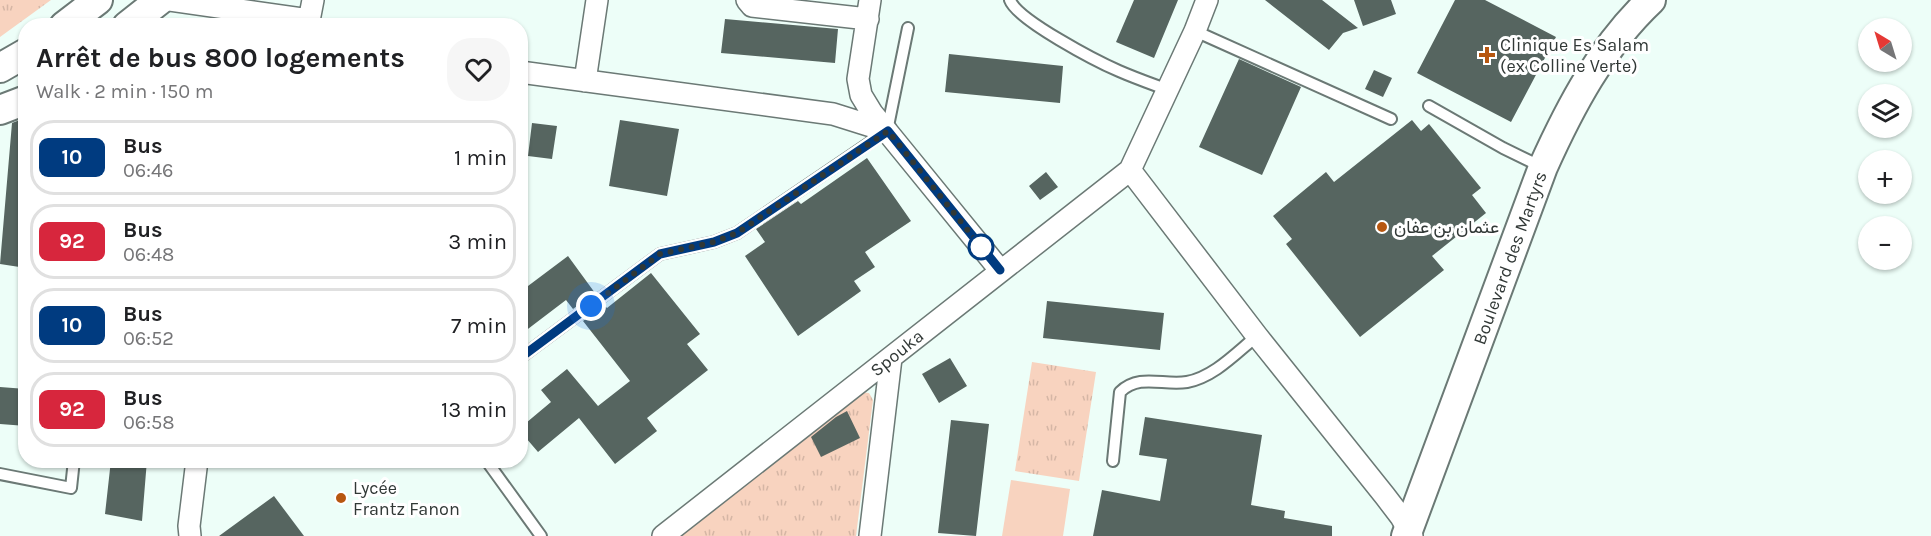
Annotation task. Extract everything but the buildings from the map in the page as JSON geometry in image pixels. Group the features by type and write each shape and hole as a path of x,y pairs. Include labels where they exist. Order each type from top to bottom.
{"street":[{"path":"74,18 98,0"},
{"path":"137,18 160,0"},
{"path":"170,0 310,15"},
{"path":"585,81 597,0"},
{"path":"747,0 752,6 869,9 858,79 861,95 872,113 1000,270"},
{"path":"1207,0 1130,170 1257,336 1385,496 1409,534"},
{"name":"Boulevard des Martyrs","path":"1409,534 1543,167 1596,65 1651,0"},
{"path":"0,68 18,58"},
{"path":"528,73 833,114 888,131"},
{"path":"0,110 18,103"},
{"name":"Spouka","path":"663,536 1130,170"},
{"path":"870,536 891,358"},
{"path":"190,536 189,526 196,468"}],"lane":[{"path":"1010,0 1018,11 1066,44 1117,71 1168,90"},
{"path":"528,352 660,254 714,242 737,233 888,131 908,28"},
{"path":"1195,30 1391,119"},
{"path":"1429,106 1503,148 1543,167"},
{"path":"1113,461 1120,392 1128,384 1138,381 1186,382 1198,378 1213,372 1257,336"},
{"path":"0,474 71,488 73,468"},
{"path":"492,468 541,536"}],"green space":[{"path":"0,0 51,0 26,18 18,18 18,24 0,37"},
{"path":"1032,362 1096,372 1079,481 1015,471"},
{"path":"860,392 869,393 873,400 856,536 677,536"},
{"path":"1011,480 1070,489 1063,536 1002,536"}],"bus line":[{"name":"10","path":"528,352 660,254 714,242 737,233 888,131 1000,270"}],"place":[{"name":"Clinique Es Salam (ex Colline Verte)","path":"1487,55"},
{"name":"عثمان بن عفان","path":"1382,227"},
{"name":"Lycée Frantz Fanon","path":"341,498"}],"route":[{"path":"591,306 660,254 714,242 737,233 888,131 986,253 981,247"}]}
